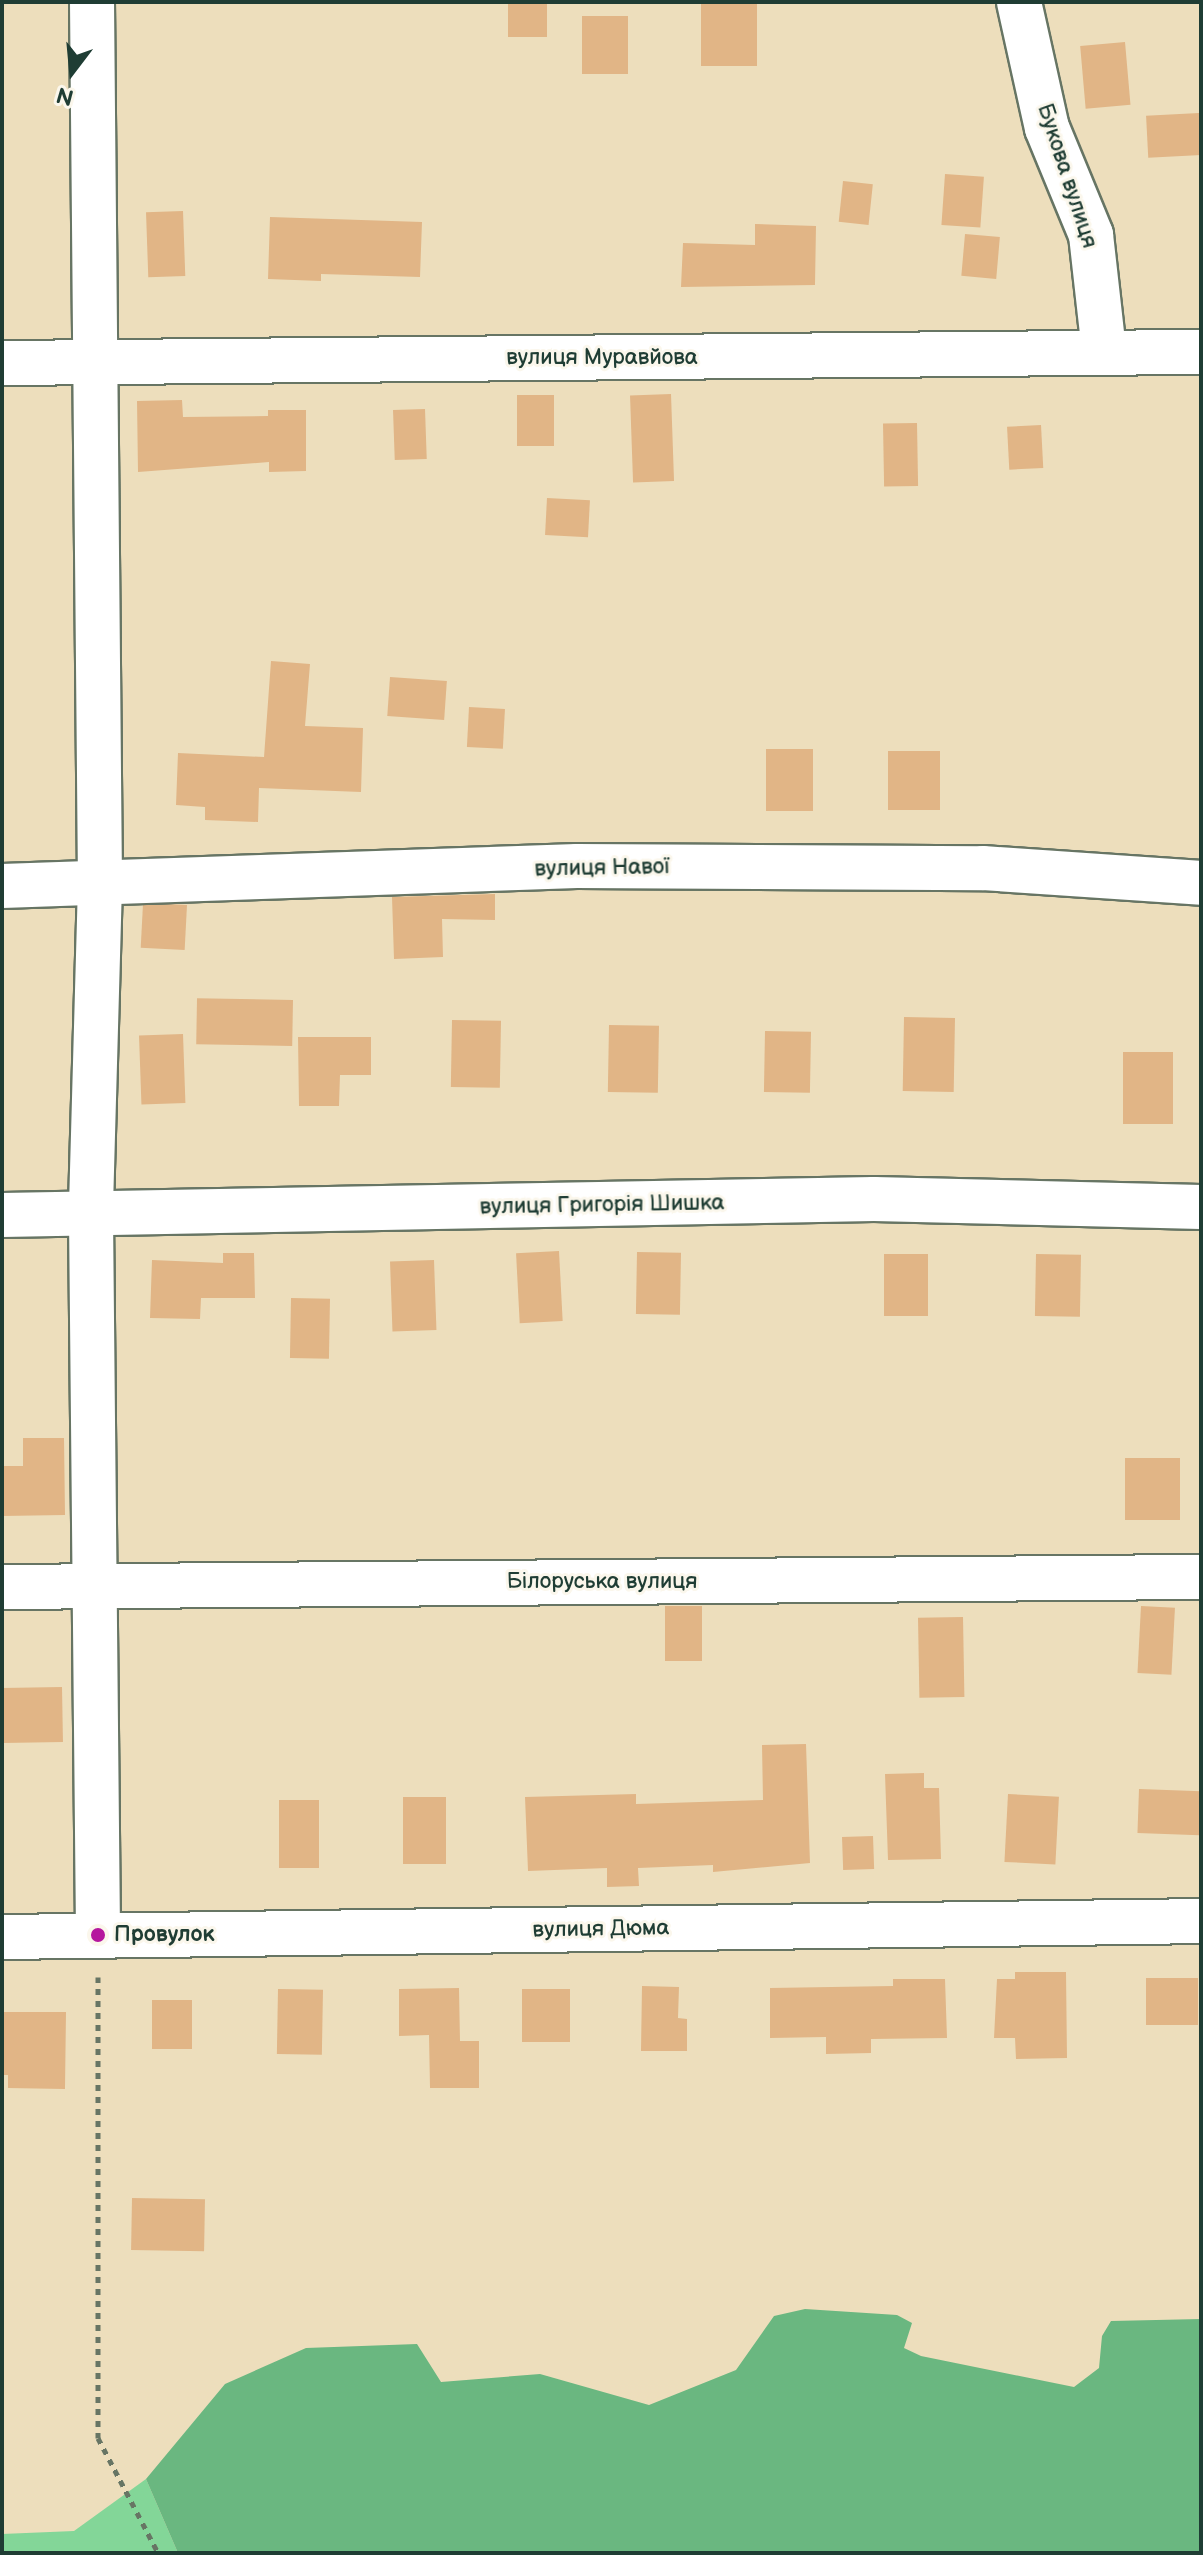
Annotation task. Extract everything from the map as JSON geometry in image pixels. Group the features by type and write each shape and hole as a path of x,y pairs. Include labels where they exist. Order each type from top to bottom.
{"street":[{"path":"92,2 100,884 91,1216 98,1935"},
{"name":"Букова вулиця","path":"1019,2 1047,128 1091,235 1104,351"},
{"name":"вулиця Муравйова","path":"2,363 1201,352"},
{"name":"вулиця Навої","path":"2,886 577,866 983,868 1201,883"},
{"name":"вулиця Григорія Шишка","path":"2,1215 91,1216 874,1199 1201,1207"},
{"name":"Білоруська вулиця","path":"2,1587 1201,1577"},
{"name":"вулиця Дюма","path":"2,1937 1201,1921"}],"path":[{"path":"98,1935 98,2438 158,2553"}],"green space":[{"path":"805,2309 897,2315 912,2323 904,2348 921,2356 1074,2387 1099,2368 1102,2336 1111,2321 1201,2319 1201,2553 178,2553 146,2479 225,2384 306,2348 417,2344 441,2382 540,2374 649,2405 736,2370 774,2316"},
{"path":"146,2479 178,2553 2,2553 2,2534 74,2531"}],"building":[{"path":"508,2 547,2 547,37 508,37"},
{"path":"701,2 757,2 757,66 701,66"},
{"path":"582,16 628,16 628,74 582,74"},
{"path":"1125,42 1130,105 1086,109 1080,46"},
{"path":"1199,113 1201,155 1148,158 1146,116"},
{"path":"945,174 984,177 980,228 941,225"},
{"path":"843,181 873,184 869,225 839,222"},
{"path":"183,211 185,276 148,277 146,212"},
{"path":"270,217 422,222 420,277 321,274 321,281 268,279"},
{"path":"755,224 816,226 815,285 681,287 683,243 755,245"},
{"path":"965,234 1000,237 996,279 961,276"},
{"path":"671,394 674,481 633,482 630,395"},
{"path":"517,395 554,395 554,446 517,446"},
{"path":"182,400 183,417 268,416 268,410 306,410 306,471 269,472 269,462 138,472 137,401"},
{"path":"425,409 427,459 395,460 393,410"},
{"path":"917,423 918,486 884,487 883,424"},
{"path":"1041,425 1043,468 1009,470 1007,427"},
{"path":"547,498 590,500 588,537 545,535"},
{"path":"271,661 310,664 305,726 363,728 361,792 259,788 258,822 205,820 205,807 176,805 178,753 264,757"},
{"path":"390,677 447,681 444,720 387,716"},
{"path":"469,707 505,709 503,749 467,747"},
{"path":"766,749 813,749 813,811 766,811"},
{"path":"888,751 940,751 940,810 888,810"},
{"path":"495,894 495,920 442,919 443,957 394,959 392,897"},
{"path":"143,903 187,905 185,950 141,948"},
{"path":"197,998 293,1000 292,1046 196,1044"},
{"path":"904,1017 955,1018 954,1092 903,1091"},
{"path":"452,1020 501,1021 500,1088 451,1087"},
{"path":"609,1025 659,1026 658,1093 608,1092"},
{"path":"765,1031 811,1032 810,1093 764,1092"},
{"path":"183,1034 185,1103 141,1104 139,1036"},
{"path":"298,1037 371,1037 371,1075 340,1075 339,1106 299,1106"},
{"path":"1123,1052 1173,1052 1173,1124 1123,1124"},
{"path":"559,1251 563,1321 520,1323 516,1253"},
{"path":"637,1252 681,1253 680,1315 636,1314"},
{"path":"223,1253 254,1253 255,1298 201,1298 200,1319 150,1318 152,1260 223,1263"},
{"path":"884,1254 928,1254 928,1316 884,1316"},
{"path":"1036,1254 1081,1255 1080,1317 1035,1316"},
{"path":"434,1260 436,1330 392,1331 390,1262"},
{"path":"291,1298 330,1299 329,1359 290,1358"},
{"path":"23,1438 64,1438 65,1515 2,1516 2,1466 23,1466"},
{"path":"1125,1458 1180,1458 1180,1520 1125,1520"},
{"path":"665,1606 702,1606 702,1661 665,1661"},
{"path":"1141,1606 1175,1608 1171,1675 1137,1673"},
{"path":"963,1617 964,1697 919,1698 918,1618"},
{"path":"62,1687 63,1742 3,1743 2,1688"},
{"path":"806,1744 810,1863 713,1872 713,1865 638,1868 639,1886 607,1887 607,1868 528,1871 525,1797 636,1794 636,1804 763,1800 762,1745"},
{"path":"924,1773 924,1788 939,1788 941,1859 888,1860 885,1774"},
{"path":"1139,1789 1201,1791 1199,1835 1137,1833"},
{"path":"1008,1794 1059,1797 1055,1865 1004,1862"},
{"path":"403,1797 446,1797 446,1864 403,1864"},
{"path":"279,1800 319,1800 319,1868 279,1868"},
{"path":"873,1836 874,1869 843,1870 842,1837"},
{"path":"1015,1972 1066,1972 1067,2058 1016,2059 1015,2038 994,2038 997,1979 1015,1979"},
{"path":"1146,1978 1198,1978 1198,2025 1146,2025"},
{"path":"893,1979 945,1979 947,2038 871,2039 871,2053 826,2054 826,2037 770,2038 770,1988 893,1986"},
{"path":"642,1986 679,1987 678,2018 687,2019 687,2051 641,2051"},
{"path":"459,1988 460,2041 479,2041 479,2088 430,2088 429,2035 399,2036 399,1989"},
{"path":"278,1989 323,1990 322,2055 277,2054"},
{"path":"522,1989 570,1989 570,2042 522,2042"},
{"path":"152,2000 192,2000 192,2049 152,2049"},
{"path":"2,2012 66,2012 65,2089 8,2088 8,2075 2,2075"},
{"path":"132,2198 205,2199 204,2251 131,2250"}],"place":[{"name":"Провулок","path":"98,1935"}]}
